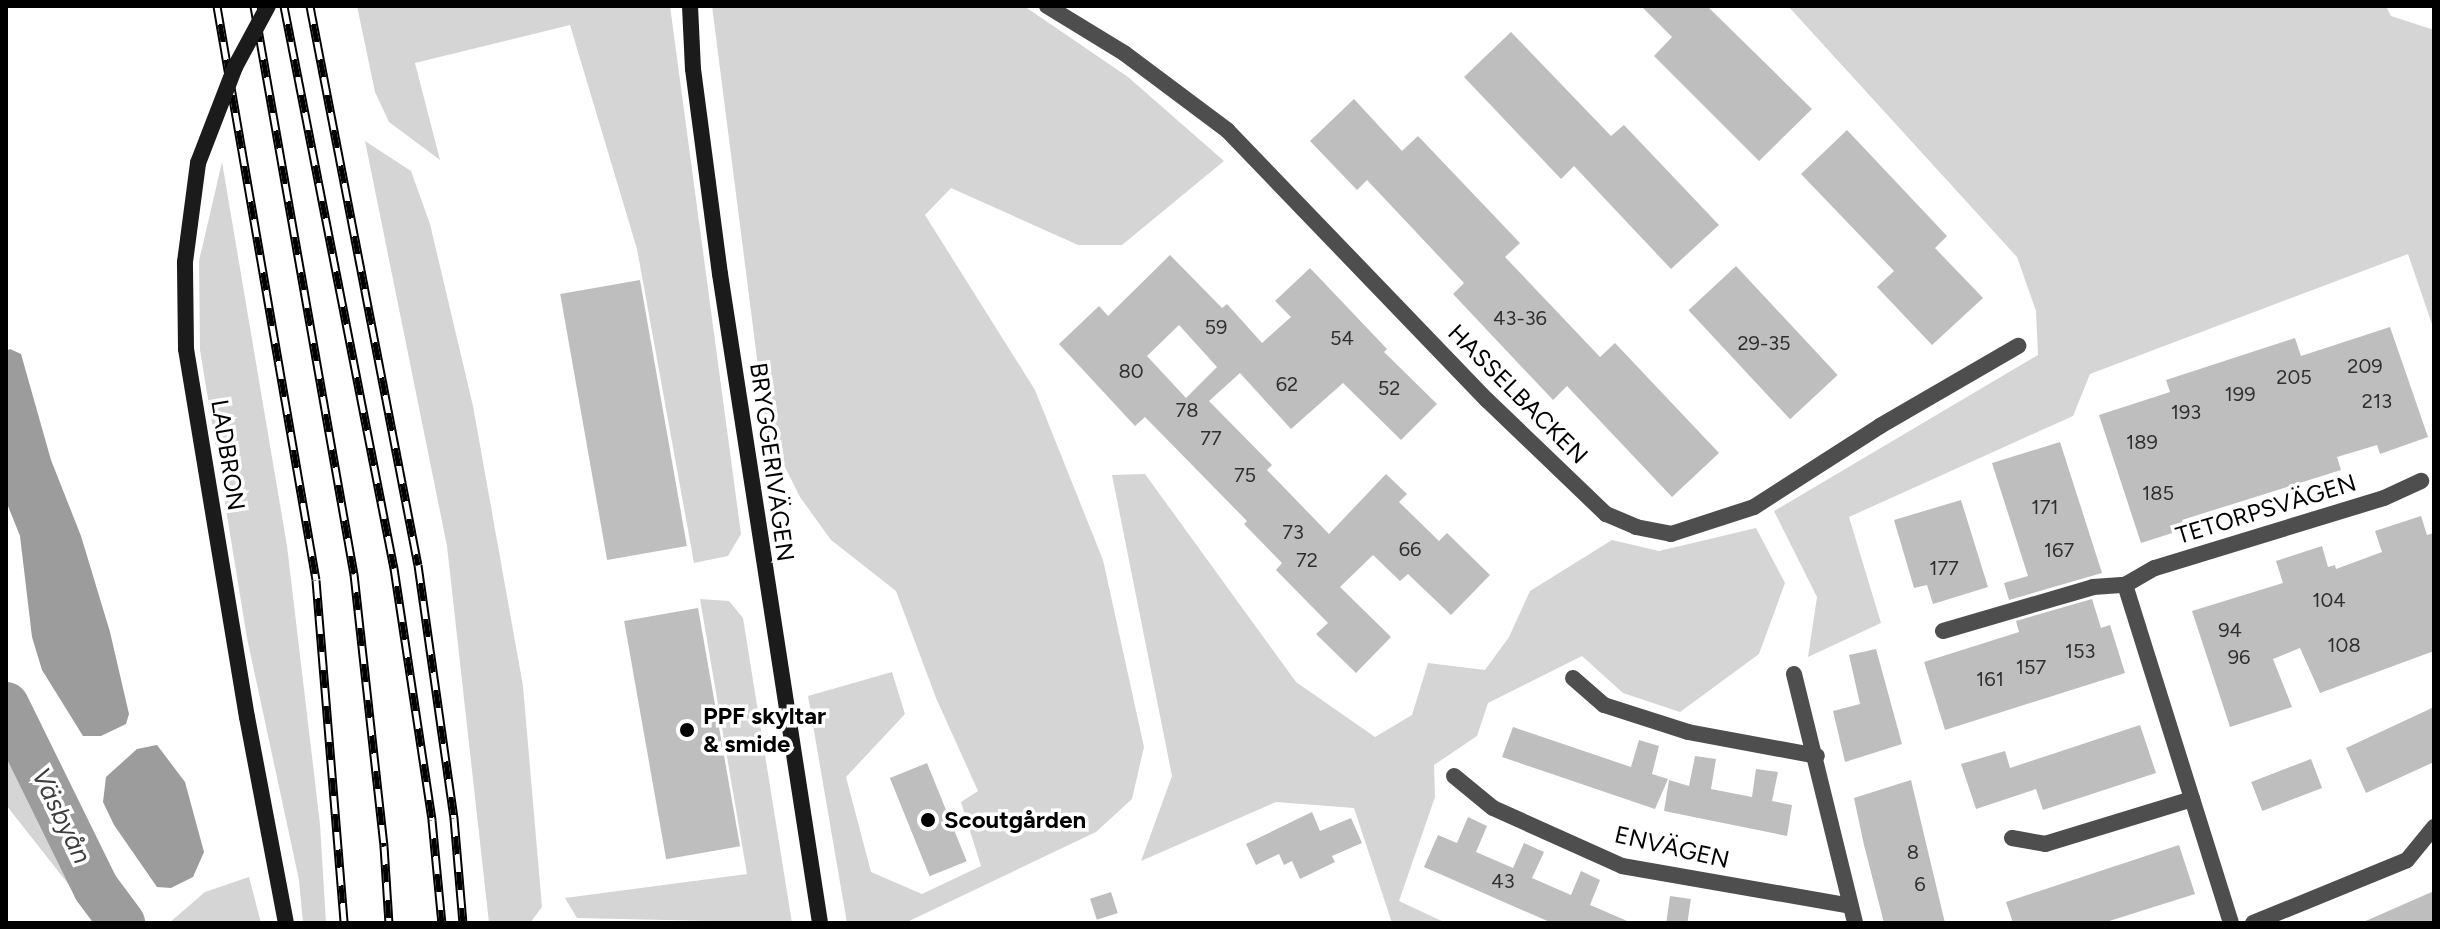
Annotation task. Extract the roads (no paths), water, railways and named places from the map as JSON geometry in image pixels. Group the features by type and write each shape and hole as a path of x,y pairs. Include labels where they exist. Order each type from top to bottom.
{"street":[{"name":"LADBRON","path":"268,6 235,67 198,163 185,262 186,349 247,717 286,923"},
{"name":"BRYGGERIVÄGEN","path":"690,6 693,69 716,245 820,923"},
{"name":"HASSELBACKEN","path":"1047,6 1124,53 1227,130 1487,400 1606,514 1636,527 1671,534 1754,507 1880,426 2018,346"},
{"name":"TETORPSVÄGEN","path":"1943,631 2093,587 2125,585 2155,568 2384,498 2421,481"},
{"path":"2125,585 2231,923"},
{"path":"1794,674 1817,756 1855,923"},
{"path":"1573,678 1604,705 1688,732 1817,756"},
{"name":"ENVÄGEN","path":"1454,776 1493,808 1622,866 1851,906"},
{"path":"2012,838 2045,844 2192,799"},
{"path":"2253,923 2407,860 2434,827"}],"waterway":[{"name":"Väsbyån","path":"6,705 96,888 122,923"}],"railway":[{"path":"217,6 316,580 344,923"},
{"path":"254,6 354,574 384,846 389,923"},
{"path":"284,6 394,568 432,820 442,923"},
{"path":"310,6 418,565 454,818 463,923"}],"place":[{"name":"PPF skyltar & smide","path":"687,730"},
{"name":"Scoutgården","path":"928,820"}]}
